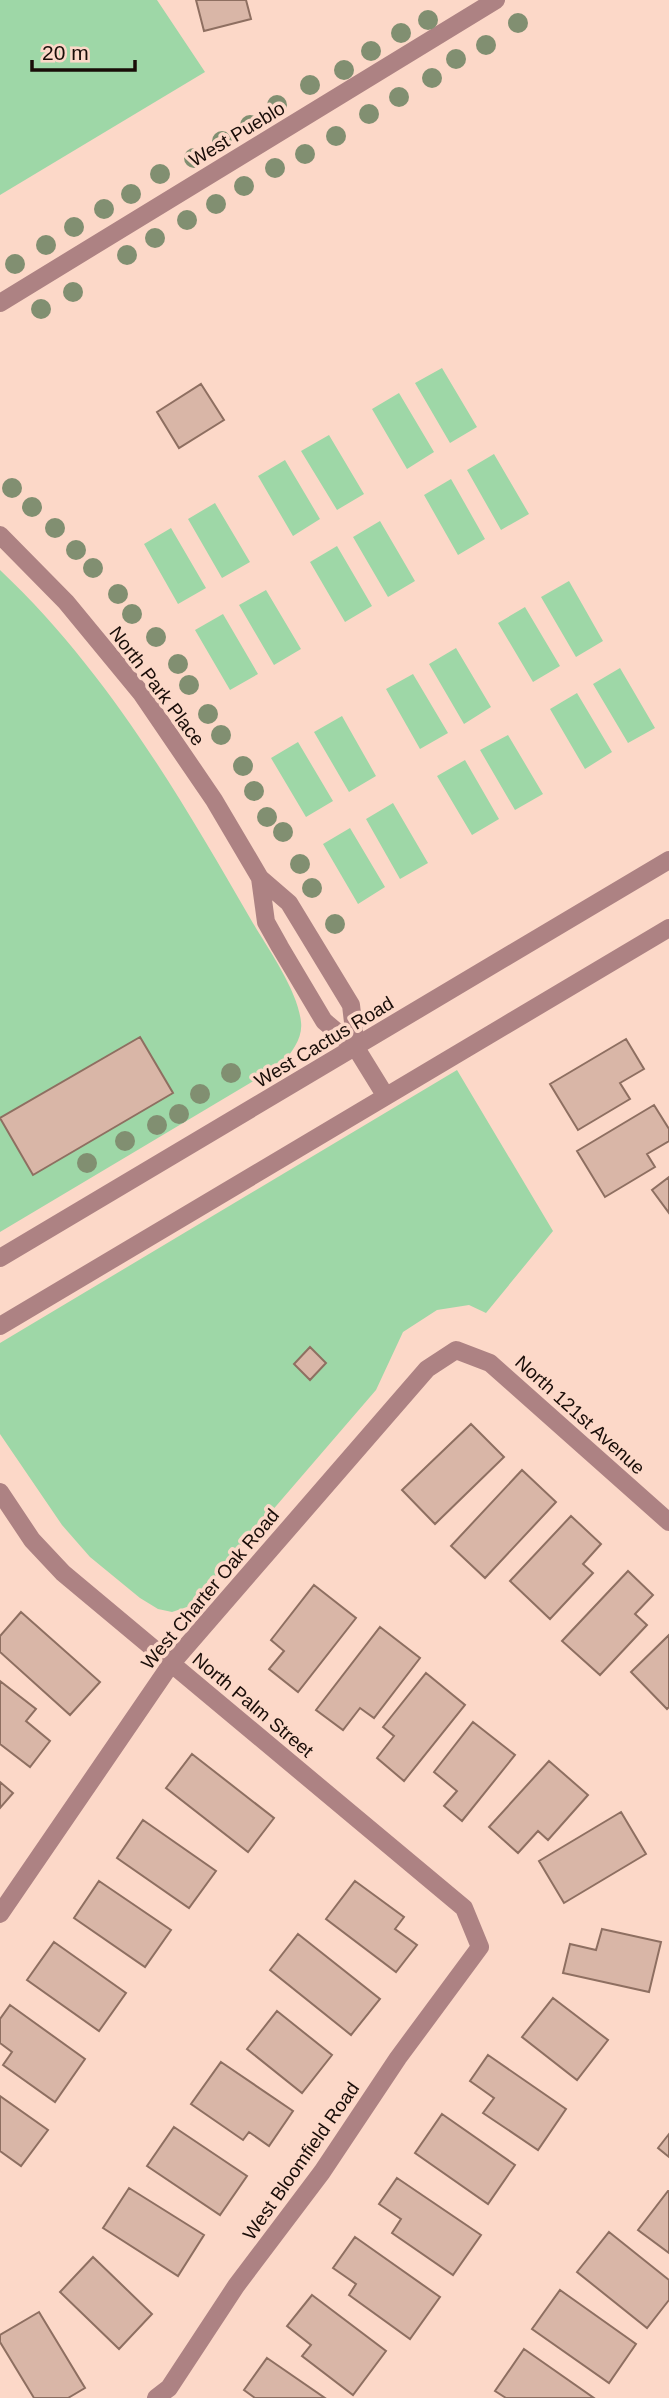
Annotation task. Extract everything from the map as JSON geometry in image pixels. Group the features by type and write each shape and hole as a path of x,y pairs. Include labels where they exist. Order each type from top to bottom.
{"street":[{"name":"West Pueblo","path":"0,303 496,0"},
{"name":"North Park Place","path":"0,535 66,602 141,693 214,800 260,878 289,903 351,1004 356,1048"},
{"name":"West Cactus Road","path":"0,1258 669,860"},
{"name":"North Park Place","path":"260,878 266,922 324,1021 356,1048 386,1095"},
{"path":"0,1326 669,928"},
{"name":"North 121st Avenue","path":"456,1350 490,1363 669,1522"},
{"name":"West Charter Oak Road","path":"0,1914 171,1664 427,1369 456,1350"},
{"name":"North Palm Street","path":"0,1492 32,1541 63,1573 464,1908 480,1947"},
{"name":"West Bloomfield Road","path":"156,2398 169,2388 236,2286 322,2172 398,2058 480,1947"}],"green space":[{"path":"0,0 157,0 205,72 0,195"},
{"path":"442,368 477,427 450,443 415,383"},
{"path":"399,393 434,452 407,469 372,409"},
{"path":"329,435 364,494 337,510 301,451"},
{"path":"494,454 529,514 501,530 467,470"},
{"path":"285,460 320,519 293,536 258,476"},
{"path":"451,479 485,539 458,555 424,495"},
{"path":"215,503 250,562 222,578 188,519"},
{"path":"380,521 415,581 388,597 353,537"},
{"path":"171,528 206,588 178,604 144,544"},
{"path":"337,546 372,606 345,622 310,562"},
{"path":"0,570 38,608 73,649 106,691 167,779 280,968 299,1009 301,1028 296,1044 282,1064 0,1232"},
{"path":"569,581 603,641 576,657 541,597"},
{"path":"266,590 301,649 274,665 239,605"},
{"path":"525,607 560,666 533,682 498,623"},
{"path":"223,614 258,674 230,690 195,630"},
{"path":"456,648 491,707 464,724 429,664"},
{"path":"620,668 655,728 628,743 593,684"},
{"path":"413,674 448,733 420,749 386,689"},
{"path":"577,693 612,752 585,769 550,709"},
{"path":"342,716 376,776 349,792 314,732"},
{"path":"508,735 543,794 515,810 480,750"},
{"path":"298,742 333,801 306,817 271,758"},
{"path":"465,760 499,819 472,835 437,776"},
{"path":"393,803 428,863 400,879 366,819"},
{"path":"350,828 385,887 358,904 323,844"},
{"path":"457,1070 553,1231 486,1313 469,1305 437,1310 403,1332 376,1390 190,1606 172,1612 158,1609 140,1598 90,1557 62,1525 0,1434 0,1343"}],"building":[{"path":"196,0 246,0 251,19 204,31"},
{"path":"201,384 224,420 179,448 157,412"},
{"path":"140,1037 173,1093 33,1175 0,1118"},
{"path":"626,1039 644,1069 620,1083 630,1099 578,1130 550,1084"},
{"path":"654,1105 669,1129 669,1141 647,1154 655,1167 605,1197 577,1151"},
{"path":"669,1177 669,1213 652,1190"},
{"path":"310,1347 326,1363 310,1380 294,1364"},
{"path":"471,1424 504,1457 435,1524 402,1490"},
{"path":"522,1470 556,1502 485,1578 451,1546"},
{"path":"571,1516 601,1544 583,1564 593,1573 550,1619 510,1581"},
{"path":"628,1571 653,1595 635,1614 647,1625 600,1675 562,1641"},
{"path":"314,1585 356,1618 298,1692 269,1669 284,1651 271,1640"},
{"path":"21,1612 100,1682 70,1715 0,1652 0,1636"},
{"path":"380,1627 420,1658 374,1718 360,1708 343,1730 316,1710"},
{"path":"669,1635 669,1707 667,1709 631,1672"},
{"path":"426,1673 465,1705 404,1781 377,1758 394,1736 383,1727"},
{"path":"0,1681 36,1709 26,1721 50,1741 30,1767 0,1744"},
{"path":"473,1722 515,1755 462,1821 444,1806 457,1791 434,1772"},
{"path":"192,1754 274,1818 248,1852 166,1788"},
{"path":"549,1761 588,1795 548,1840 538,1831 518,1853 489,1827"},
{"path":"0,1782 13,1793 0,1808"},
{"path":"621,1812 646,1854 564,1903 539,1861"},
{"path":"143,1820 216,1871 189,1908 117,1858"},
{"path":"99,1881 171,1930 145,1967 74,1918"},
{"path":"355,1881 404,1917 395,1929 417,1945 396,1972 326,1919"},
{"path":"602,1929 661,1942 649,1992 563,1973 570,1944 596,1950"},
{"path":"298,1934 380,1999 351,2035 270,1970"},
{"path":"54,1942 126,1993 99,2031 27,1980"},
{"path":"553,1998 608,2040 577,2080 522,2037"},
{"path":"10,2005 85,2059 55,2102 3,2065 12,2052 0,2043 0,2019"},
{"path":"277,2011 332,2055 302,2093 247,2049"},
{"path":"488,2055 566,2109 538,2150 483,2113 494,2098 470,2081"},
{"path":"221,2062 293,2111 269,2146 249,2132 243,2140 191,2104"},
{"path":"0,2096 48,2130 21,2166 0,2151"},
{"path":"442,2114 515,2165 488,2204 415,2153"},
{"path":"174,2127 247,2176 220,2215 147,2166"},
{"path":"669,2134 669,2157 658,2148"},
{"path":"397,2178 481,2235 453,2275 392,2233 401,2219 379,2204"},
{"path":"129,2188 204,2235 178,2276 103,2228"},
{"path":"669,2191 669,2253 638,2230"},
{"path":"609,2232 669,2280 669,2300 647,2328 577,2272"},
{"path":"355,2237 440,2297 410,2339 349,2295 356,2284 333,2268"},
{"path":"93,2257 152,2314 119,2349 60,2292"},
{"path":"560,2290 636,2344 609,2383 532,2329"},
{"path":"312,2295 386,2351 353,2395 302,2356 311,2345 287,2326"},
{"path":"39,2312 85,2388 68,2398 34,2398 0,2342 0,2335"},
{"path":"524,2349 594,2398 506,2398 495,2391"},
{"path":"267,2358 325,2398 255,2398 244,2390"}]}
